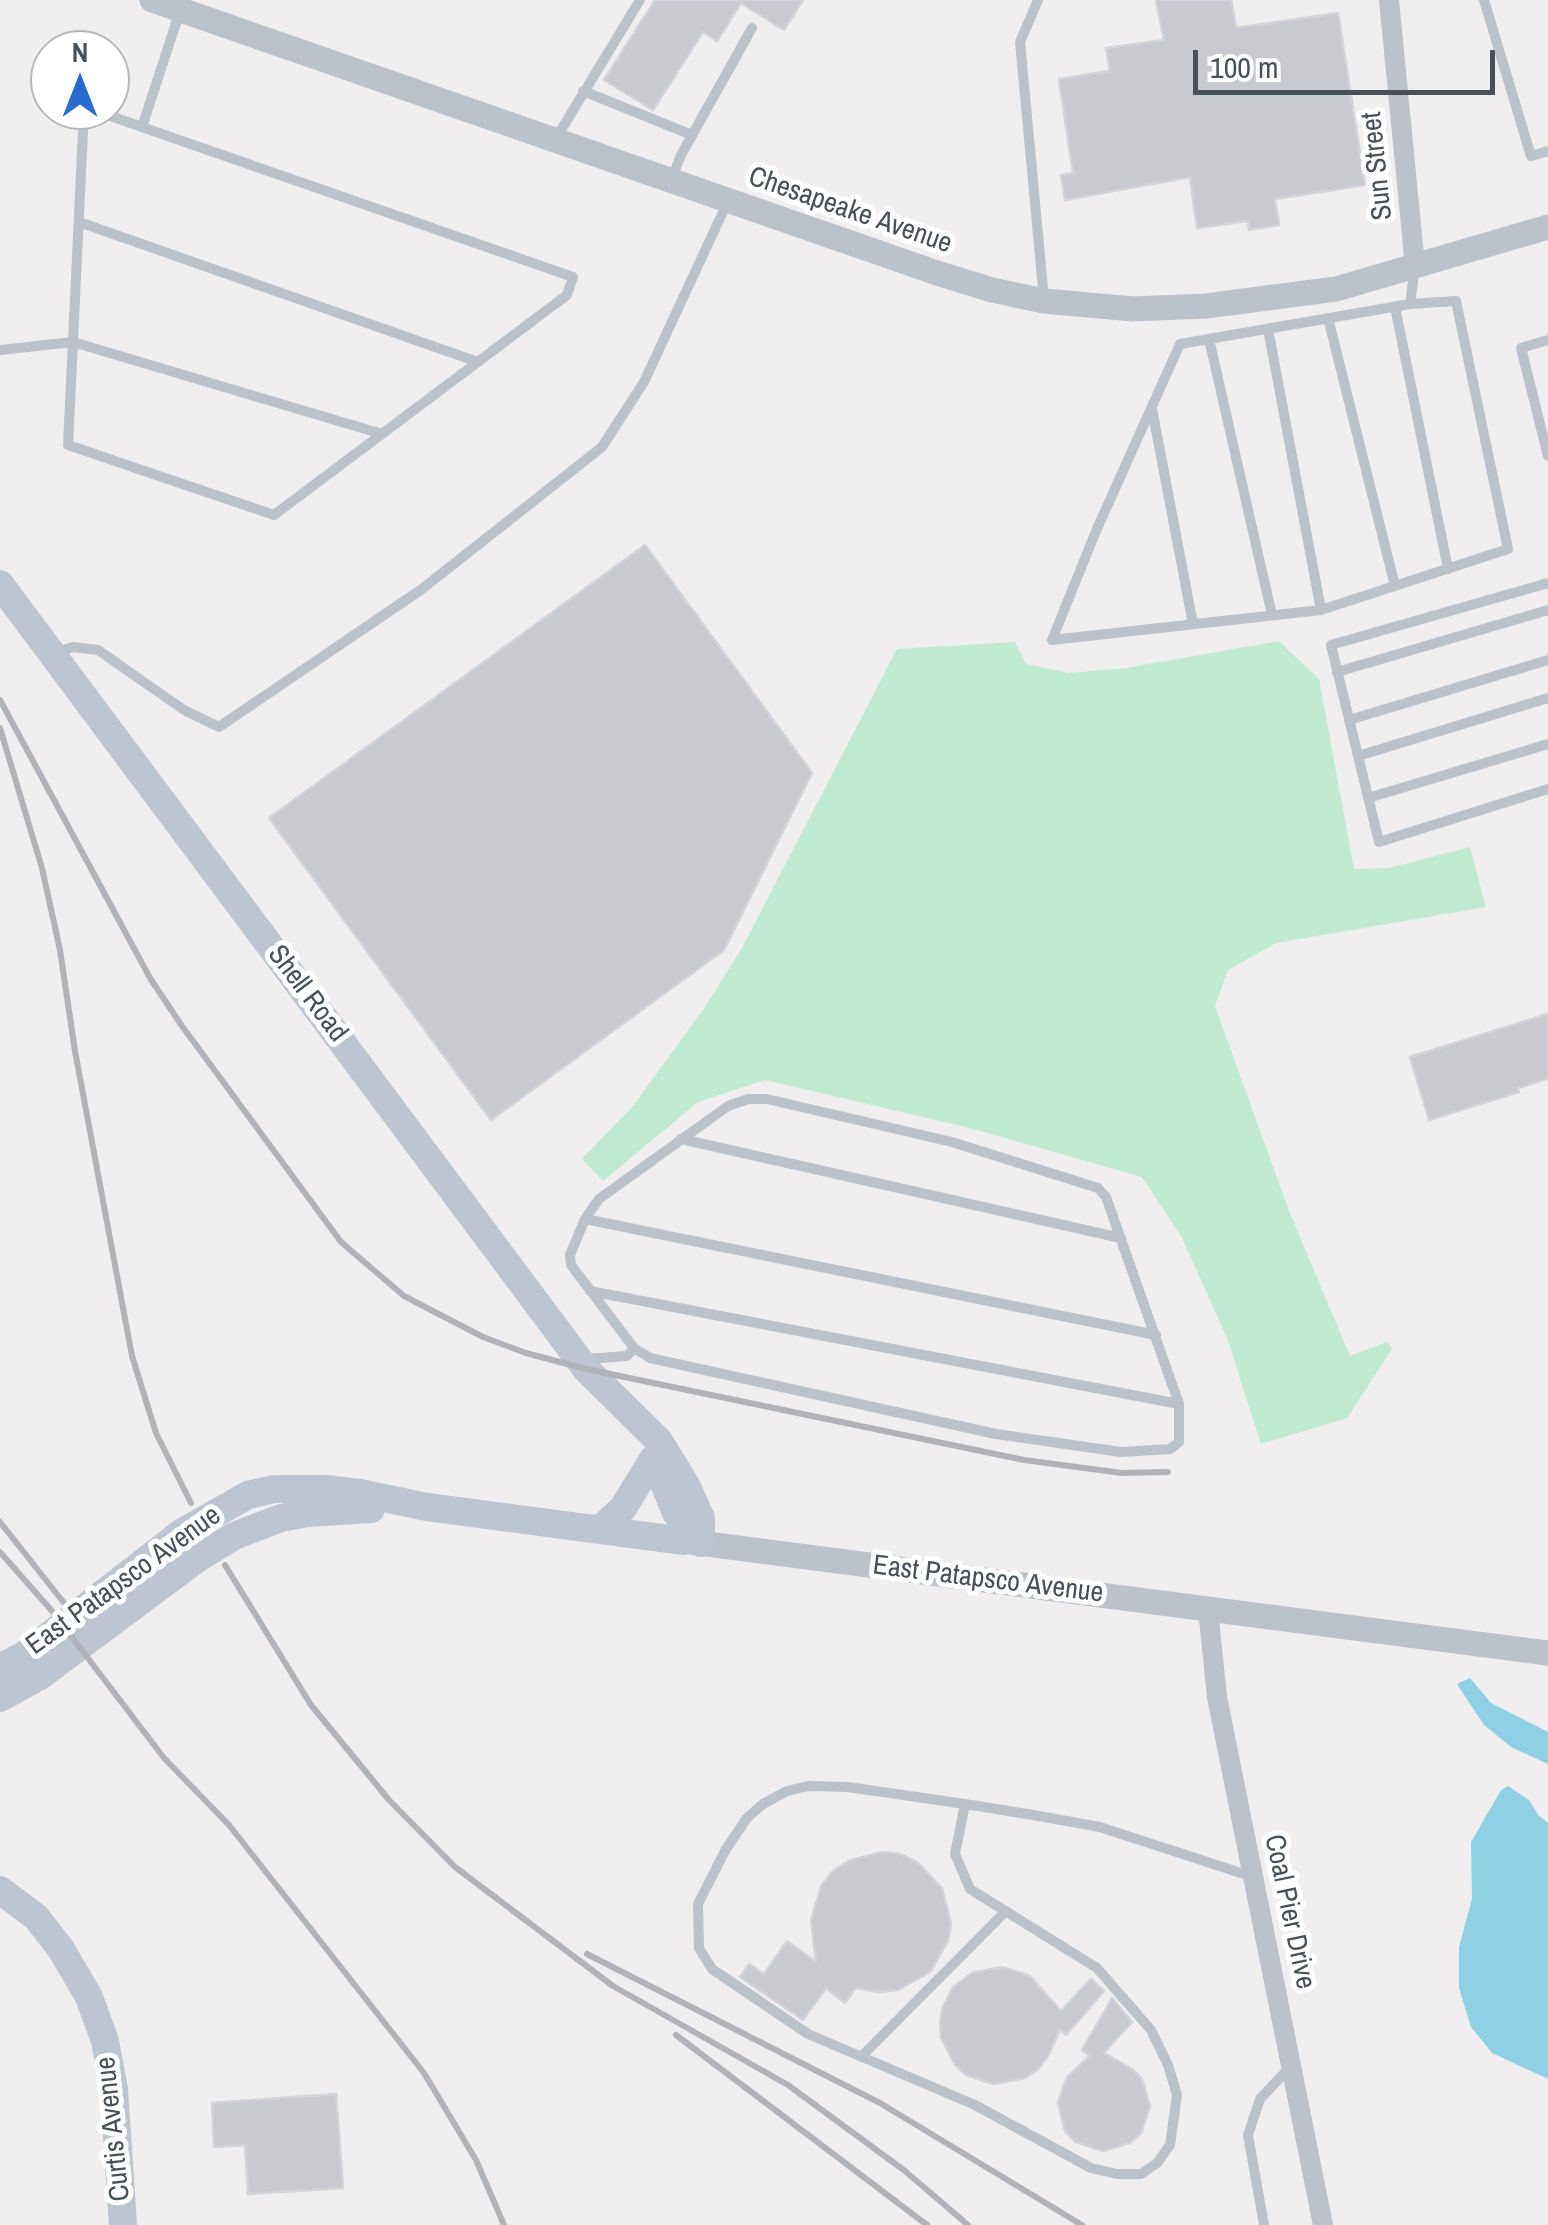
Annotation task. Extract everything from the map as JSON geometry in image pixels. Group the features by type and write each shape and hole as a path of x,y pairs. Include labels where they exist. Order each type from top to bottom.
{"main road":[{"name":"Shell Road","path":"0,584 580,1359 636,1415 671,1458 701,1518 693,1542"},
{"name":"Shell Road","path":"618,1401 626,1421 653,1458 693,1542"},
{"path":"600,1529 623,1508 653,1458"},
{"name":"East Patapsco Avenue","path":"0,1668 24,1655 181,1533 248,1495 274,1489 326,1489 427,1508 693,1542"},
{"name":"East Patapsco Avenue","path":"0,1698 40,1676 198,1558 234,1536 308,1512 427,1508"},
{"name":"Curtis Avenue","path":"0,1890 36,1917 61,1949 89,1997 105,2041 114,2090 123,2225"}],"street":[{"name":"Chesapeake Avenue","path":"152,0 955,279 1044,301 1133,309 1206,306 1336,288 1548,227"},
{"name":"Sun Street","path":"1389,0 1415,266"},
{"name":"East Patapsco Avenue","path":"693,1542 1548,1653"},
{"name":"Coal Pier Drive","path":"1208,1609 1216,1697 1323,2225"}],"lane":[{"path":"555,140 640,0"},
{"path":"1038,0 1020,42 1044,301"},
{"path":"1484,0 1531,156 1548,151"},
{"path":"142,127 180,10"},
{"path":"670,181 752,28"},
{"path":"583,91 692,135"},
{"path":"83,130 68,445 274,515 567,295 573,276 130,123"},
{"path":"52,654 73,647 98,650 184,710 219,728 422,589 602,447 644,382 728,201"},
{"path":"79,222 478,362"},
{"path":"1410,304 1415,266"},
{"path":"1456,301 1508,549 1320,610 1052,640 1180,344 1395,307 1456,301"},
{"path":"1395,307 1448,568"},
{"path":"1328,318 1396,586"},
{"path":"1268,328 1320,610"},
{"path":"1209,339 1272,615"},
{"path":"1548,340 1520,348 1548,456"},
{"path":"0,350 74,342 382,434"},
{"path":"1152,408 1193,624"},
{"path":"1548,582 1330,645 1379,842 1548,789"},
{"path":"1337,672 1548,610"},
{"path":"1349,720 1548,660"},
{"path":"1358,756 1548,698"},
{"path":"1368,798 1548,744"},
{"path":"748,1099 767,1099 952,1142 1098,1188 1106,1198 1121,1238 1179,1404 1179,1442 1170,1449 1121,1452 996,1434 650,1358 634,1348 577,1277 570,1256 585,1218 599,1199 681,1139 728,1106 748,1099"},
{"path":"681,1139 1121,1238"},
{"path":"585,1218 1156,1334"},
{"path":"588,1291 1179,1404"},
{"path":"580,1359 627,1356 634,1348"},
{"path":"965,1804 955,1854 970,1889 1097,1968 1151,2030 1178,2095 1170,2145 1158,2162 1141,2174 1091,2168 975,2104 808,2034 712,1970 699,1948 698,1904 726,1849 747,1818 788,1791 808,1786 848,1787 965,1804 1100,1827 1254,1877"},
{"path":"862,2056 1006,1911"},
{"path":"1264,2225 1248,2136 1260,2099 1292,2064"}],"green space":[{"path":"1279,641 1319,679 1354,869 1389,868 1470,847 1486,907 1276,943 1228,970 1215,1006 1289,1211 1350,1356 1387,1342 1392,1349 1347,1418 1261,1444 1227,1338 1181,1236 1142,1177 970,1128 765,1080 698,1102 603,1181 582,1159 633,1106 705,1007 742,948 897,649 1015,642 1026,664 1069,673 1126,668"}],"water":[{"path":"1470,1678 1491,1703 1548,1732 1548,1764 1511,1747 1484,1725 1457,1684"},
{"path":"1508,1786 1529,1800 1548,1823 1548,2079 1492,2053 1471,2027 1459,1988 1459,1947 1472,1899 1471,1842 1501,1790"}],"building":[{"path":"655,0 803,0 784,30 741,3 717,41 703,32 653,110 604,80"},
{"path":"1156,0 1231,0 1236,28 1338,13 1365,185 1275,199 1279,225 1249,230 1248,221 1197,228 1190,177 1065,200 1061,175 1073,173 1059,79 1110,71 1106,48 1164,40"},
{"path":"645,545 812,773 724,950 491,1120 269,818"},
{"path":"1548,1014 1548,1079 1429,1120 1410,1057"},
{"path":"882,1852 900,1854 917,1862 942,1888 951,1924 948,1941 930,1972 898,1990 856,1988 845,2003 826,1988 803,2020 740,1977 749,1964 764,1974 787,1941 816,1962 811,1920 821,1886 848,1861"},
{"path":"1002,1967 1030,1976 1061,2011 1091,1979 1104,1991 1066,2035 1060,2030 1038,2069 1025,2078 994,2084 966,2075 955,2065 941,2038 940,2022 953,1987 972,1973"},
{"path":"1112,1998 1132,2022 1104,2053 1142,2079 1150,2106 1141,2133 1130,2143 1103,2151 1076,2142 1065,2131 1058,2103 1067,2077 1090,2056 1082,2050"},
{"path":"336,2094 343,2188 248,2194 245,2145 214,2147 212,2103"}],"railway":[{"path":"0,700 150,978 182,1026 341,1242 404,1296 483,1337 586,1369 1024,1460 1122,1473 1168,1472"},
{"path":"0,728 42,868 60,950 132,1356 156,1433 191,1503"},
{"path":"0,1522 68,1608"},
{"path":"0,1552 52,1611 164,1758 229,1825 424,2073 476,2160 504,2225"},
{"path":"225,1565 311,1705 389,1800 455,1867 613,1986 788,2085 905,2171 968,2225"},
{"path":"587,1954 880,2103 1082,2225"},
{"path":"676,2035 927,2225"}]}
